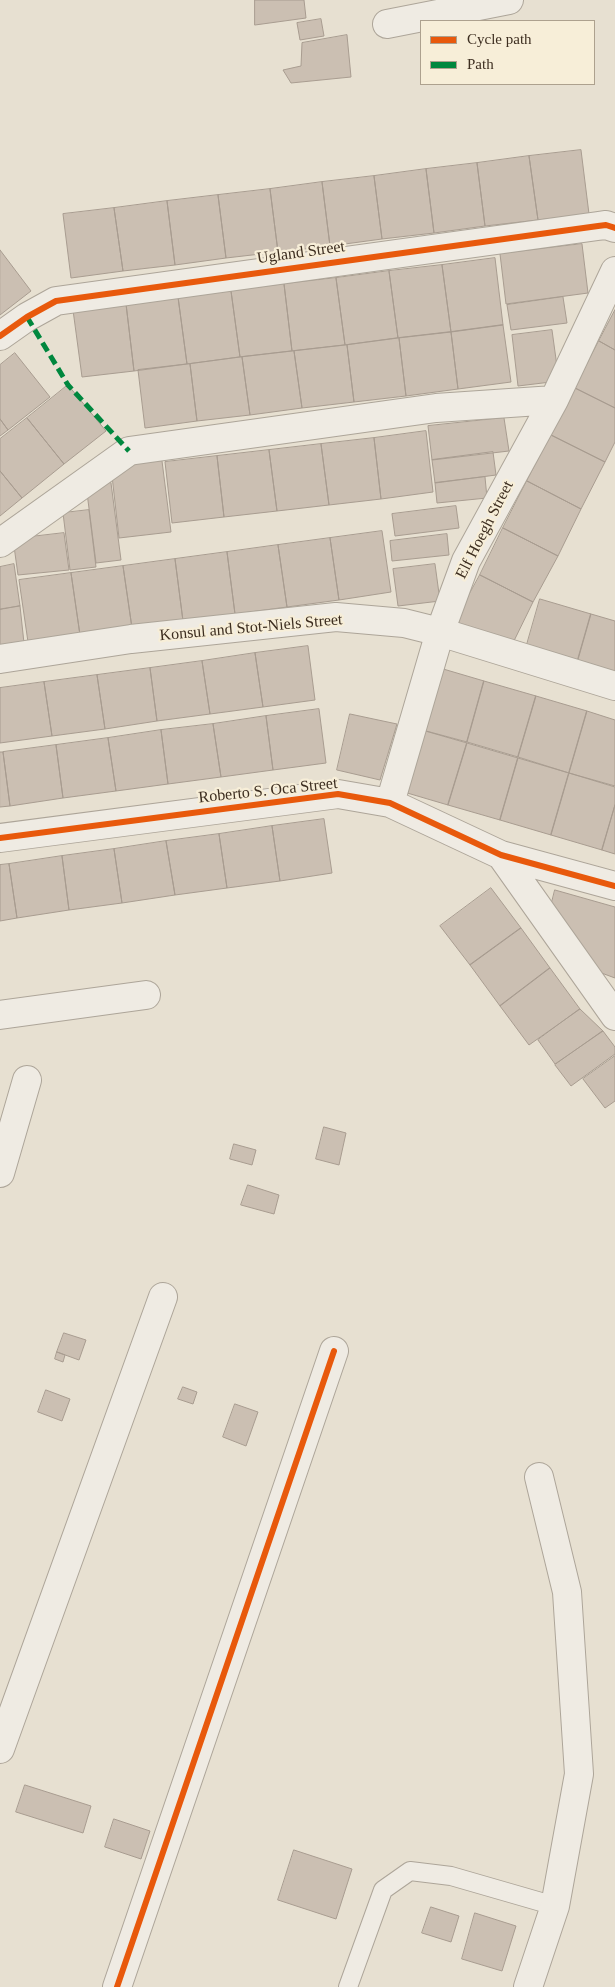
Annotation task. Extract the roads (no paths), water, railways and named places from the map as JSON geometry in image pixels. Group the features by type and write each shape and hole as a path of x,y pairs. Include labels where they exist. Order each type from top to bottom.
{"street":[{"path":"387,24 509,0"},
{"name":"Ugland Street","path":"0,336 27,317 56,301 598,226 615,228"},
{"name":"Elf Hoegh Street","path":"390,803 440,632 466,561 554,400 615,271"},
{"path":"0,543 128,451 436,408 554,400"},
{"name":"Konsul and Stot-Niels Street","path":"0,659 131,639 336,617 404,623 440,632 615,686"},
{"name":"Roberto S. Oca Street","path":"0,838 338,794 390,803 501,855 615,886"},
{"path":"501,855 615,1016"},
{"path":"0,1015 146,995"},
{"path":"0,1173 27,1080"},
{"path":"0,1749 163,1297"},
{"path":"117,1987 334,1351"},
{"path":"528,1987 555,1906 579,1774 567,1592 539,1477"}],"lane":[{"path":"348,1987 383,1890 410,1871 450,1876 555,1906"}]}
